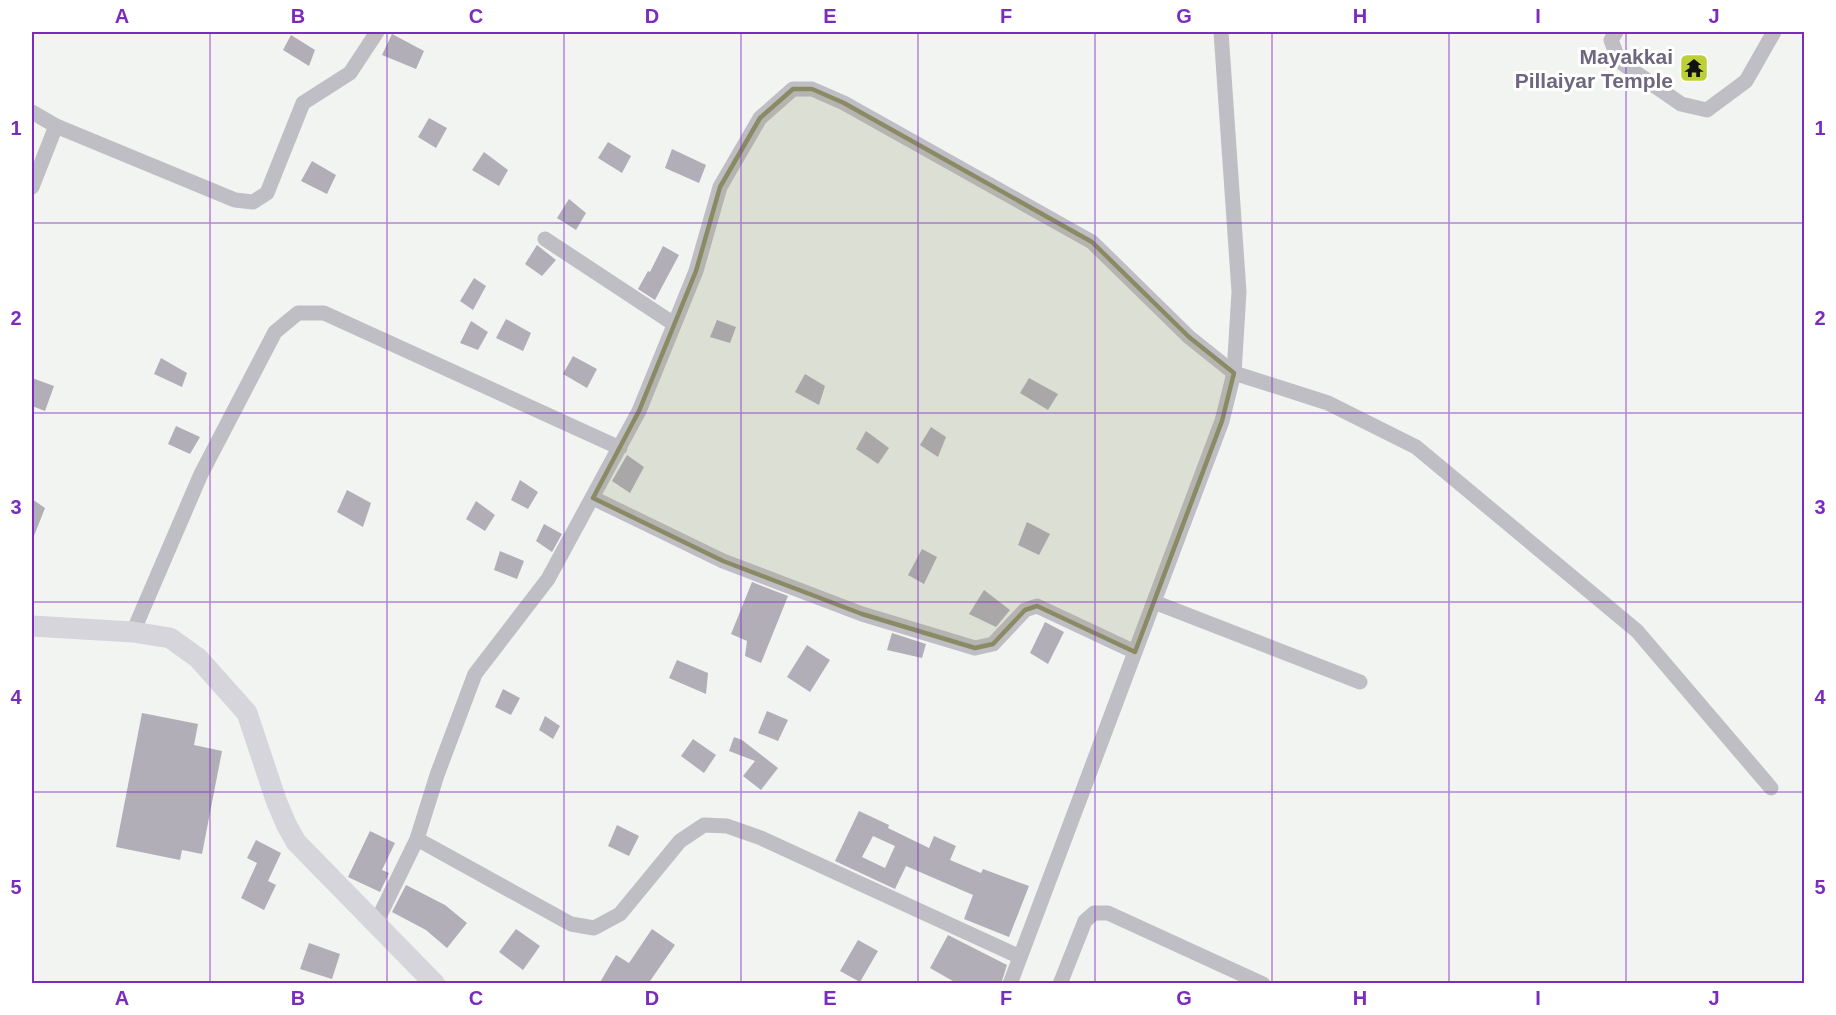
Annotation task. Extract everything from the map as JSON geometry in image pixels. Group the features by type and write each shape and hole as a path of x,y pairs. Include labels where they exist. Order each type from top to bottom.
{"street":[{"path":"32,112 56,126 235,200 253,202 267,193 303,103 350,73 377,32"},
{"path":"1010,984 1222,421 1234,374 1239,292 1221,32"},
{"path":"1616,32 1611,40 1619,61 1681,104 1707,110 1746,81 1774,32"},
{"path":"376,923 417,839 437,775 475,674 549,579 639,411 696,271 720,187 760,118 793,89 812,88 844,103 1092,242 1188,338 1234,374 1328,403 1416,447 1637,631 1771,788"},
{"path":"32,187 56,126"},
{"path":"545,238 674,324"},
{"path":"133,632 201,474 275,332 298,313 324,313 620,448"},
{"path":"593,498 723,561 862,614 975,648 993,644 1026,609 1037,606 1135,652"},
{"path":"1154,602 1360,682"},
{"path":"32,626 133,632 170,638 198,658 247,713 276,800 296,842 435,984"},
{"path":"417,839 571,924 594,928 620,914 680,841 704,825 727,826 761,838 1020,957"},
{"path":"1060,984 1085,921 1094,913 1107,913 1263,984"}],"highlighted area":[{"path":"793,89 812,89 844,103 1092,242 1189,337 1234,373 1222,421 1135,652 1037,606 1025,610 993,644 975,648 862,614 723,561 593,498 639,411 696,271 720,187 760,118"}],"building":[{"path":"392,34 424,51 416,69 382,55"},
{"path":"291,35 315,50 309,66 283,50"},
{"path":"429,118 447,128 436,148 418,137"},
{"path":"608,142 631,156 622,173 598,158"},
{"path":"672,149 706,165 699,183 665,168"},
{"path":"484,152 508,170 499,186 472,170"},
{"path":"312,161 336,175 327,194 301,181"},
{"path":"569,199 586,213 576,230 557,218"},
{"path":"537,245 556,260 542,276 525,264"},
{"path":"663,246 679,255 655,300 638,289 648,271 650,272"},
{"path":"474,278 486,286 473,310 460,301"},
{"path":"506,319 531,333 523,351 496,338"},
{"path":"717,320 736,327 730,343 710,337"},
{"path":"471,321 488,332 478,350 460,343"},
{"path":"573,356 597,369 587,388 563,374"},
{"path":"161,358 187,373 182,387 154,374"},
{"path":"805,374 825,386 819,405 795,392"},
{"path":"32,378 54,386 45,411 32,406"},
{"path":"1029,378 1058,394 1048,410 1020,393"},
{"path":"176,426 200,437 190,454 168,444"},
{"path":"931,427 946,437 938,457 920,445"},
{"path":"866,431 889,448 878,464 856,449"},
{"path":"627,455 644,467 630,493 612,481"},
{"path":"520,480 538,492 528,509 511,500"},
{"path":"347,490 371,503 363,527 337,512"},
{"path":"32,499 45,508 32,541"},
{"path":"476,501 495,515 485,531 466,519"},
{"path":"1027,522 1050,534 1039,555 1018,545"},
{"path":"544,524 562,534 552,552 536,541"},
{"path":"922,549 937,557 924,584 908,575"},
{"path":"500,551 524,561 517,579 494,570"},
{"path":"752,582 788,596 761,663 745,656 747,641 731,634"},
{"path":"984,590 1010,610 996,627 969,614"},
{"path":"1045,622 1064,632 1048,664 1030,653"},
{"path":"892,633 926,644 922,658 887,650"},
{"path":"807,645 830,660 810,692 787,677"},
{"path":"677,660 708,673 706,694 669,678"},
{"path":"503,689 520,698 511,715 495,707"},
{"path":"767,711 788,720 778,741 758,733"},
{"path":"142,713 198,724 194,745 222,751 202,854 182,850 180,860 116,847"},
{"path":"545,716 560,726 553,739 539,730"},
{"path":"734,737 742,740 778,768 761,790 743,776 755,761 729,751"},
{"path":"693,739 716,755 704,773 681,756"},
{"path":"859,811 929,848 934,836 956,846 950,860 981,873 983,869 1029,886 1009,937 964,919 973,895 906,866 895,889 835,861","holes":["873,836 895,846 885,868 862,857"]},
{"path":"617,825 639,836 629,856 608,846"},
{"path":"370,831 395,843 382,870 389,873 380,892 348,877"},
{"path":"256,840 281,853 268,881 276,885 264,910 241,898 257,863 247,858"},
{"path":"406,885 445,905 467,923 447,948 426,930 392,912"},
{"path":"516,929 540,946 523,970 499,952"},
{"path":"652,929 675,945 648,984 599,984 616,955 629,963"},
{"path":"948,935 1007,965 1001,984 958,984 930,968"},
{"path":"858,940 878,951 860,982 840,971"},
{"path":"309,943 340,954 332,979 300,969"}],"place":[{"name":"Mayakkai Pillaiyar Temple","path":"1694,68"}]}
